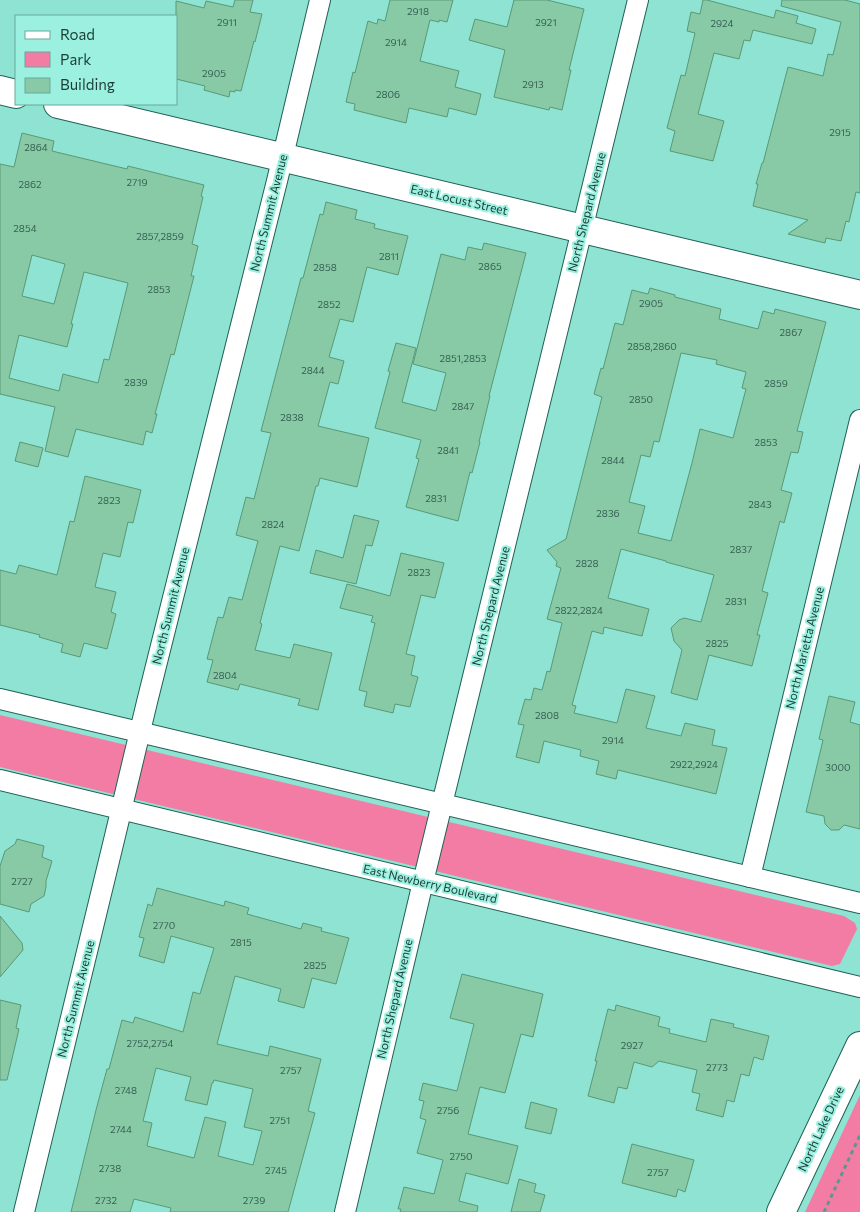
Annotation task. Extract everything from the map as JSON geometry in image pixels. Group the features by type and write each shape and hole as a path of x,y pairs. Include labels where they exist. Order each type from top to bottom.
{"main road":[{"path":"0,90 15,94"},
{"name":"East Locust Street","path":"62,105 860,295"},
{"name":"North Lake Drive","path":"781,1212 860,1046"}],"street":[{"name":"North Summit Avenue","path":"24,1212 320,0"},
{"name":"North Shepard Avenue","path":"345,1212 423,882 638,0"},
{"name":"North Marietta Avenue","path":"750,876 860,420"},
{"path":"0,699 860,903"},
{"name":"East Newberry Boulevard","path":"0,780 860,987"}],"path":[{"path":"824,1212 860,1135"}],"green space":[{"path":"0,715 844,916 855,923 857,929 840,964 832,966 0,767"},
{"path":"860,1095 860,1212 805,1212"}],"building":[{"path":"235,0 253,0 250,12 262,14 241,91 230,91 229,97 204,90 205,86 178,79 178,15 176,15 176,1 204,8 206,1 233,7"},
{"path":"390,0 453,0 447,22 430,20 420,61 459,71 455,87 481,94 476,115 449,108 447,117 409,108 406,123 354,110 355,104 346,102 368,21 377,24 378,19 385,21"},
{"path":"514,0 547,0 584,9 569,70 571,70 562,110 550,107 549,110 494,97 505,50 469,40 475,19 507,27"},
{"path":"703,0 774,18 776,10 798,16 796,23 816,29 812,44 753,30 750,41 744,40 739,59 714,53 698,114 724,121 713,161 670,151 675,131 667,128 681,75 685,76 695,33 687,31 691,12 700,14"},
{"path":"782,0 845,0 860,4 860,193 856,192 849,222 846,221 841,241 826,238 825,243 788,234 808,220 753,206 758,184 756,184 788,67 823,76 828,54 833,55 841,22 781,6"},
{"path":"22,133 54,141 52,151 127,169 128,166 204,185 192,244 198,246 191,276 194,276 174,355 171,354 155,414 157,414 152,433 146,431 143,445 76,429 68,457 45,451 55,407 0,394 0,164 14,167","holes":["32,255 65,264 54,304 22,296","84,272 128,283 109,360 104,359 98,383 63,374 59,391 9,378 19,335 67,347"]},
{"path":"326,202 357,210 355,219 375,224 374,228 408,236 398,275 367,267 353,322 340,319 329,357 344,361 338,384 330,382 318,426 369,438 357,487 320,478 318,486 316,486 299,551 280,546 260,623 262,624 255,650 290,658 294,644 332,653 318,710 298,705 300,699 240,684 238,690 207,682 213,660 207,659 218,617 223,618 229,597 242,600 258,541 236,535 246,497 254,499 271,433 261,431 301,278 303,278 320,214 323,215"},
{"path":"484,243 526,253 489,396 480,442 472,473 470,472 458,521 406,507 419,459 416,458 421,440 375,428 396,343 416,348 402,402 436,411 446,373 413,364 441,254 465,260 468,247 482,250"},
{"path":"650,288 675,295 675,297 721,309 719,319 758,329 763,311 774,314 775,309 826,322 797,431 803,432 798,453 791,452 781,490 792,493 784,523 780,521 762,591 768,593 757,635 760,635 752,666 709,655 697,700 671,693 682,650 674,641 671,628 684,618 701,622 714,575 621,549 608,598 649,609 642,636 604,627 603,634 592,631 572,705 576,706 574,713 617,723 626,689 655,696 646,728 681,736 685,723 715,730 712,745 727,748 716,794 618,770 616,779 596,774 599,761 580,756 581,750 544,741 539,763 516,757 524,725 518,724 525,699 531,700 534,688 542,690 547,671 550,672 562,623 547,619 561,568 556,566 557,562 547,550 566,539 602,397 594,394 601,368 603,369 615,323 623,325 632,290 648,294","holes":["681,353 717,360 716,364 746,372 742,388 746,389 733,438 700,429 671,541 638,533 645,506 629,502 641,455 650,457 654,441 659,442"]},
{"path":"20,442 43,448 38,467 15,461"},
{"path":"85,476 141,490 133,523 128,522 120,557 103,553 95,587 116,592 111,612 116,614 107,649 84,643 80,657 61,652 63,644 39,637 40,635 0,625 0,570 16,574 19,565 57,575 70,521 74,522"},
{"path":"354,515 379,521 372,546 366,545 356,584 310,573 316,550 343,558"},
{"path":"401,553 444,563 435,598 421,595 406,654 415,656 411,675 418,677 410,707 395,704 393,713 364,706 367,692 359,690 375,623 371,622 373,616 340,608 347,584 390,596"},
{"path":"829,696 855,702 850,722 860,725 860,829 844,825 839,830 831,830 825,824 824,816 806,812 823,740 819,739"},
{"path":"17,839 44,846 42,857 52,861 44,896 31,904 29,912 0,904 0,866 5,851 15,844"},
{"path":"157,888 224,906 225,901 249,908 247,914 301,929 303,923 322,928 321,931 349,938 336,984 312,978 304,1008 278,1001 281,989 235,976 217,1044 268,1056 270,1046 321,1059 308,1111 315,1113 288,1212 170,1212 171,1208 134,1199 130,1212 71,1212 96,1110 122,1020 133,1023 135,1017 183,1032 193,992 200,994 214,948 171,936 164,963 139,956 144,938 139,937 148,904 152,906","holes":["156,1068 191,1077 185,1100 207,1105 214,1080 253,1089 244,1127 262,1131 253,1165 218,1156 226,1122 205,1117 194,1158 147,1146 152,1123 143,1121"]},
{"path":"0,916 22,943 23,950 0,977"},
{"path":"462,974 543,994 533,1037 521,1034 505,1093 480,1087 468,1134 518,1146 508,1184 466,1173 459,1201 478,1206 477,1212 400,1212 401,1209 398,1209 404,1187 434,1194 443,1160 417,1153 426,1120 420,1118 424,1101 419,1100 423,1083 457,1091 474,1024 450,1018"},
{"path":"0,1000 21,1005 16,1028 19,1029 7,1080 0,1080"},
{"path":"616,1005 660,1017 658,1026 670,1029 669,1033 706,1042 711,1019 734,1024 733,1027 769,1036 763,1060 754,1057 749,1076 741,1074 734,1102 727,1100 723,1117 696,1110 700,1094 692,1092 697,1070 659,1061 652,1067 634,1062 627,1089 618,1087 614,1103 588,1096 608,1009 615,1011"},
{"path":"531,1102 557,1109 551,1134 525,1128"},
{"path":"632,1144 694,1160 685,1192 678,1189 676,1197 622,1183"},
{"path":"519,1179 536,1184 534,1192 545,1195 540,1212 511,1212"}]}
